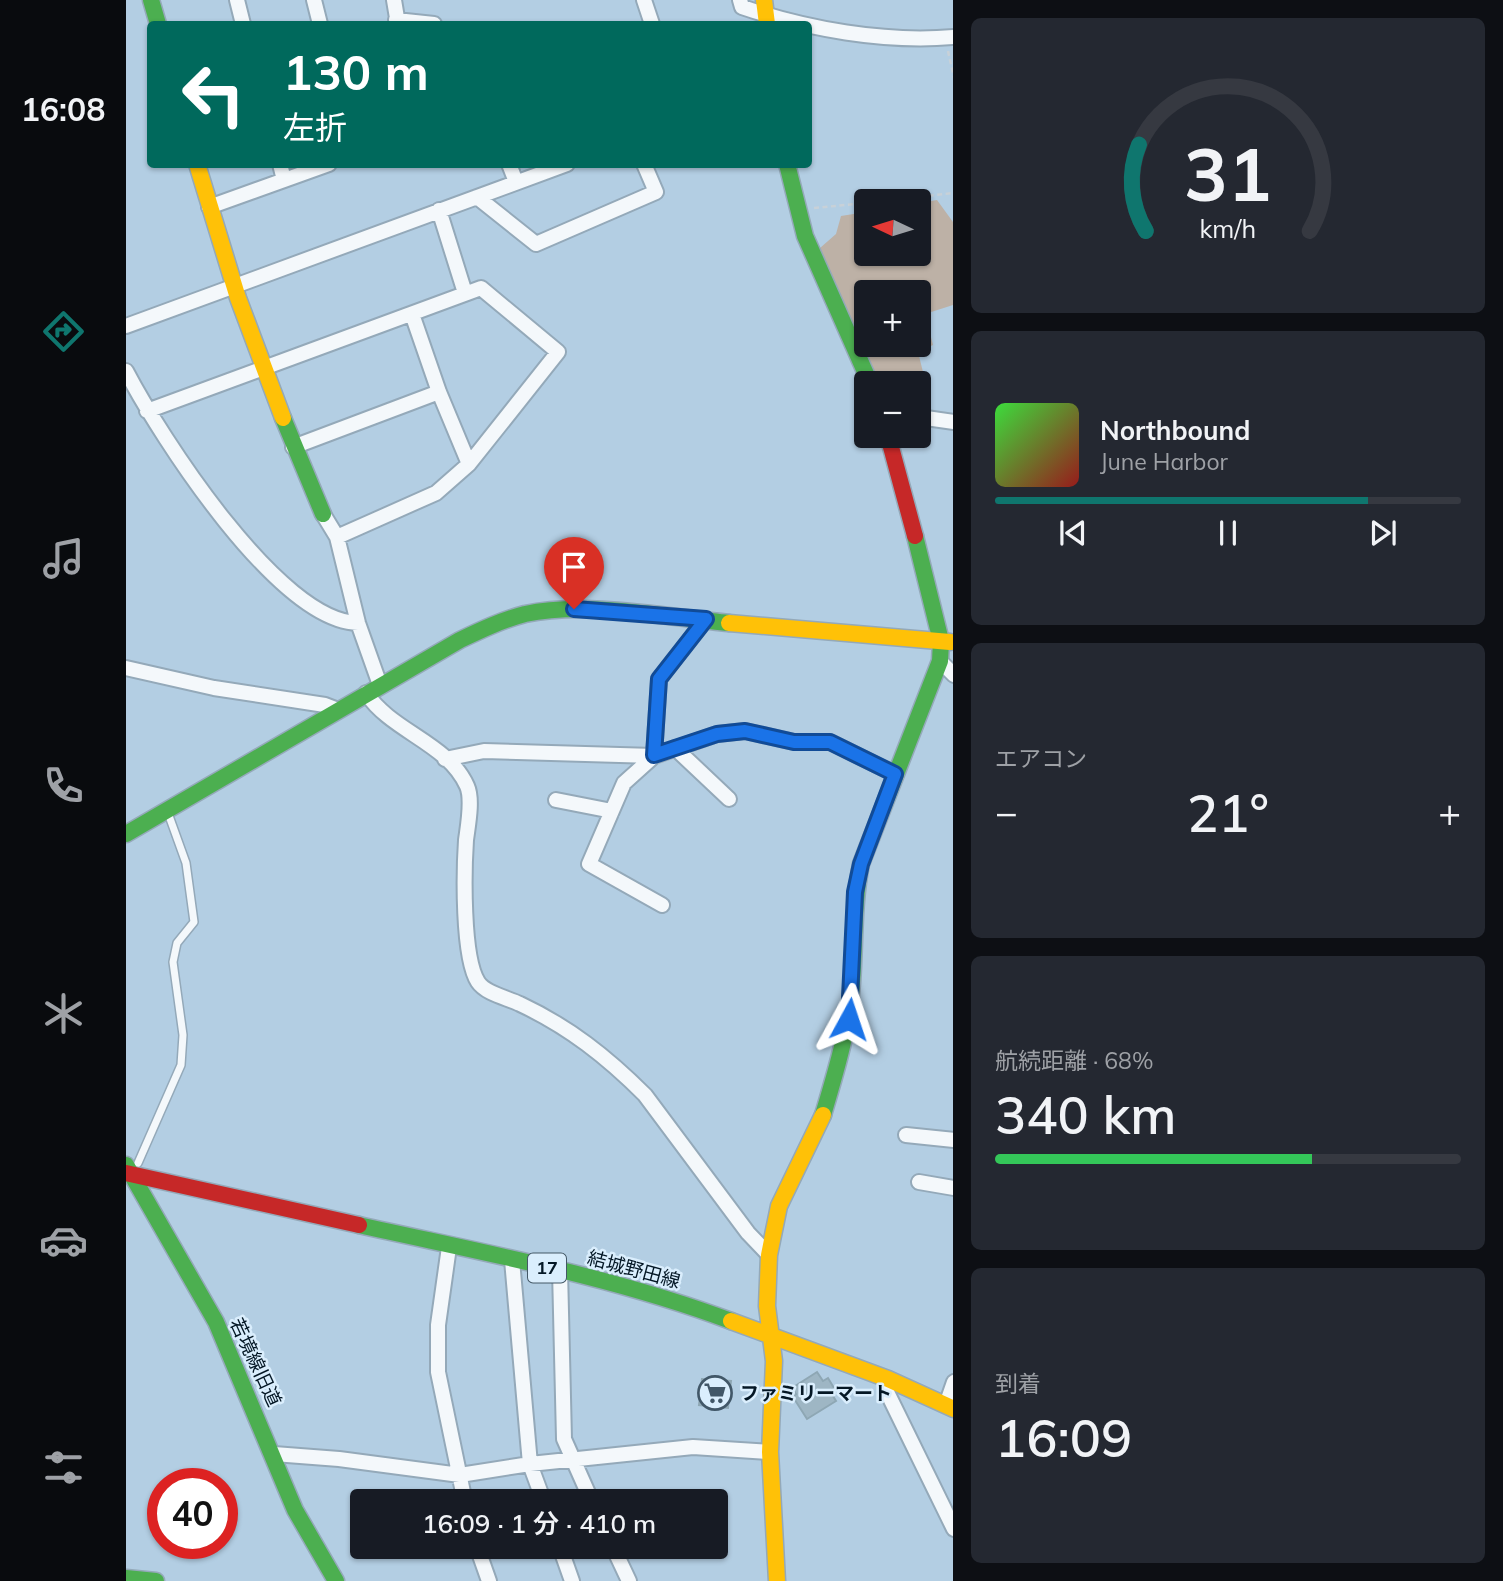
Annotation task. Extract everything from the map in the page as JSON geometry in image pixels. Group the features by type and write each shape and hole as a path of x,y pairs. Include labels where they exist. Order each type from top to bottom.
{"street":[{"path":"151,0 157,21"},
{"path":"237,0 242,21"},
{"path":"314,0 319,21"},
{"path":"394,0 397,21"},
{"path":"644,0 651,21"},
{"path":"740,0 742,7 800,21"},
{"path":"812,24 850,33 949,37"},
{"path":"198,168 209,207 293,447 323,514 337,537 373,689 387,717 445,759 468,788 464,866 466,933 478,982 487,990 555,1021 603,1054 645,1095 748,1233 769,1255"},
{"path":"281,168 284,180"},
{"path":"209,207 318,168"},
{"path":"510,168 516,183"},
{"path":"127,322 236,286 556,168"},
{"path":"477,197 536,244 656,192 646,168"},
{"path":"788,168 796,210 833,305 864,371"},
{"path":"439,211 465,293"},
{"path":"147,411 481,288 558,352 469,464 436,493 337,537"},
{"path":"412,314 439,392 469,464"},
{"path":"126,371 147,411 230,529 285,588 308,604 358,624"},
{"path":"293,447 439,392"},
{"path":"931,419 953,422"},
{"path":"777,1581 770,1452 774,1361 767,1306 769,1255 779,1206 822,1116 843,1049 852,984 855,892 861,864 947,641 891,448"},
{"path":"126,834 471,634 504,618 532,611 574,609 947,641"},
{"path":"662,905 589,864 624,783 654,755 659,679 706,619"},
{"path":"940,661 953,673"},
{"path":"126,668 214,688 325,705 338,710"},
{"path":"445,759 484,751 654,755 717,734 745,731 794,742 830,742 895,774"},
{"path":"675,748 729,799"},
{"path":"556,800 612,811"},
{"path":"906,1135 953,1140"},
{"name":"結城野田線","path":"130,1169 449,1247 560,1270 691,1306 771,1333 888,1379 950,1407"},
{"name":"若境線旧道","path":"130,1169 177,1248 209,1310 296,1508 336,1581"},
{"path":"919,1182 953,1188"},
{"path":"449,1247 438,1325 438,1372 463,1489"},
{"path":"513,1260 530,1464 539,1489"},
{"path":"560,1270 564,1439 586,1489"},
{"path":"888,1379 887,1392 953,1527"},
{"path":"950,1407 953,1388"},
{"path":"274,1454 339,1459 460,1475 530,1464 693,1447 770,1452"},
{"path":"481,1559 489,1581"},
{"path":"564,1559 572,1581"},
{"path":"619,1559 629,1581"},
{"path":"129,1579 156,1581"}],"lane":[{"path":"130,1169 181,1065 183,1035 173,962 177,943 194,922 186,863 167,810"}],"path":[{"path":"949,37 953,70"},
{"path":"931,195 953,193"},
{"path":"796,210 854,203"}],"shaded area":[{"path":"937,200 953,222 953,305 931,312 931,280 854,280 854,327 820,248 836,234 841,216 854,214 854,266 931,266 931,201"},
{"path":"867,357 919,357 923,371 873,371"}],"building":[{"path":"817,1372 823,1381 828,1378 834,1388 830,1391 836,1401 807,1419 793,1397 796,1394 792,1388"},
{"name":"ファミリーマート","path":"702,1379 731,1381 728,1408 699,1405"}],"traffic: fast":[{"path":"151,0 157,21"},
{"path":"788,168 805,236 865,371"},
{"path":"283,418 323,514"},
{"path":"823,1115 848,1017 861,864 940,661 941,641 915,536"},
{"path":"126,834 460,640 508,619 549,610 574,609 627,611 729,623"},
{"path":"126,1165 216,1322 295,1510 336,1581"},
{"path":"359,1225 594,1278 731,1321"},
{"path":"126,1578 156,1581"}],"traffic: slow":[{"path":"764,0 767,21"},
{"path":"198,168 238,298 283,418"},
{"path":"729,623 950,642"},
{"path":"777,1581 770,1452 774,1361 767,1306 769,1255 779,1206 823,1115"},
{"path":"731,1321 888,1379 953,1409"}],"traffic: jam":[{"path":"891,448 915,536"},
{"path":"126,1173 359,1225"}],"place":[{"name":"ファミリーマート","path":"715,1393"}],"route":[{"path":"574,609 706,619 659,679 654,755 717,734 745,731 794,742 830,742 895,774 861,864 855,892 849,1019"}]}
